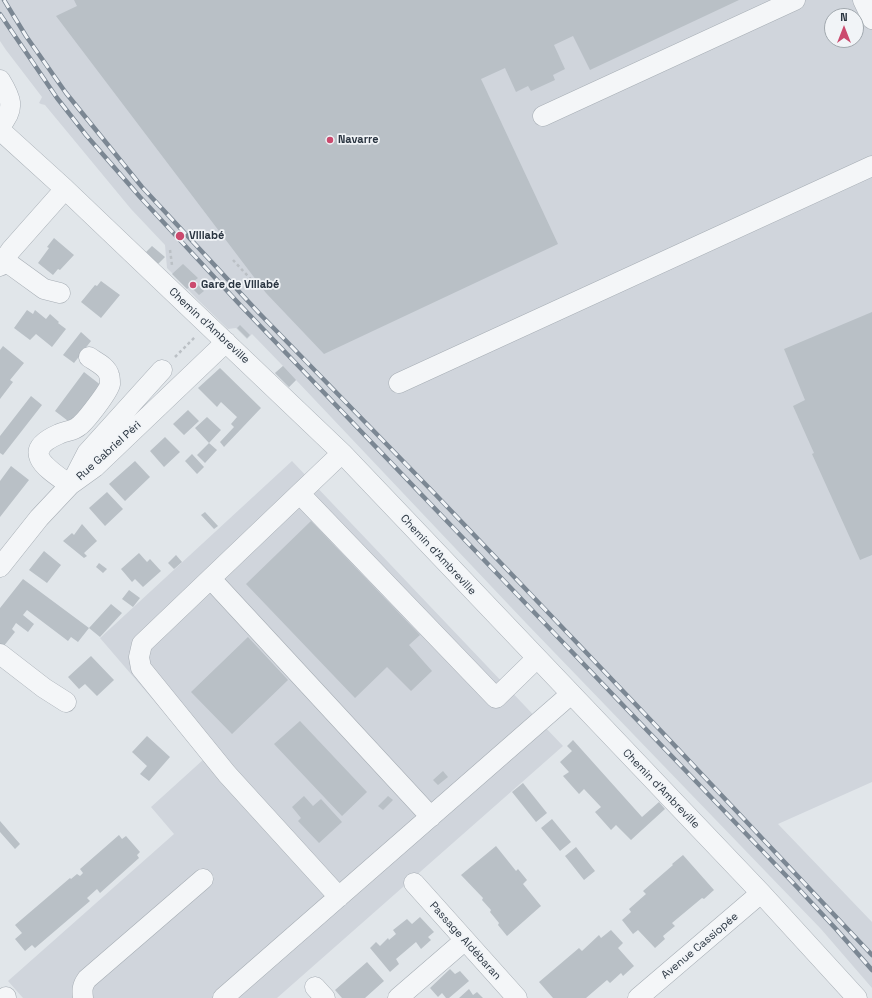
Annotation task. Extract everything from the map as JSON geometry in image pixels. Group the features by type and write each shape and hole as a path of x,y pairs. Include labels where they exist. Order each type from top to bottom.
{"street":[{"path":"543,116 795,0"},
{"path":"863,0 872,19"},
{"path":"0,80 11,103 10,112 0,126"},
{"name":"Chemin d'Ambreville","path":"0,130 65,189 342,453 761,893 857,998"},
{"path":"398,383 872,166"},
{"path":"60,293 44,289 2,263 65,189"},
{"name":"Rue Gabriel Péri","path":"0,567 39,518 70,485 95,467 226,342"},
{"path":"89,357 105,368 109,375 110,385 103,397 79,427 47,439 42,443 39,450 38,457 47,468 70,485 87,453 162,370"},
{"path":"340,897 227,774 141,668 139,657 142,644 342,453"},
{"path":"300,494 496,698 537,658"},
{"path":"211,579 432,817"},
{"path":"0,654 44,688 66,702"},
{"path":"223,998 432,817 570,694"},
{"path":"83,998 83,985 87,979 203,879"},
{"name":"Passage Aldébaran","path":"414,883 464,941 517,998"},
{"name":"Avenue Cassiopée","path":"638,998 761,893"},
{"path":"398,998 464,941"}],"path":[{"path":"233,260 258,287"},
{"path":"162,370 200,333"}],"shaded area":[{"path":"0,0 863,0 872,19 872,782 778,824 872,922 872,988 821,929 526,623 296,380 289,387 275,373 283,366 252,334 247,339 236,328 228,329 167,268 165,245 131,209 45,105 39,103 42,97 0,41"},
{"path":"292,461 563,746 277,998 23,998 8,981 174,834 151,807 204,759 100,638"}],"building":[{"name":"Navarre","path":"74,0 739,0 590,70 573,36 554,45 565,69 553,75 555,80 531,91 528,86 516,92 505,68 481,79 558,244 324,354 266,293 56,16 77,6"},
{"path":"54,238 74,255 60,270 58,269 53,275 38,263"},
{"path":"152,246 165,257 158,264 146,252"},
{"path":"183,264 198,278 194,281 204,291 199,295 190,286 187,289 172,274"},
{"path":"101,281 120,295 101,318 81,302 95,285 97,286"},
{"path":"27,310 33,314 35,310 46,319 50,314 66,329 52,347 36,334 30,340 14,328"},
{"path":"872,312 872,555 860,560 812,454 814,453 793,406 805,400 784,349"},
{"path":"240,325 250,335 247,338 237,328"},
{"path":"81,332 91,341 74,363 63,355"},
{"path":"3,346 24,363 10,380 13,382 0,399 0,350"},
{"path":"283,366 296,380 289,387 275,373"},
{"path":"220,368 261,408 224,447 220,442 234,427 231,424 237,417 221,402 217,407 198,388"},
{"path":"84,372 102,386 72,424 55,411"},
{"path":"31,396 42,405 3,455 0,453 0,436"},
{"path":"188,410 199,421 184,435 173,424"},
{"path":"207,417 221,430 209,443 195,428"},
{"path":"165,437 180,452 164,467 150,451"},
{"path":"209,443 217,450 205,463 197,455"},
{"path":"192,454 204,467 197,474 185,461"},
{"path":"135,461 150,477 125,501 109,484"},
{"path":"11,466 29,480 0,517 0,481"},
{"path":"107,492 123,509 105,526 89,508"},
{"path":"205,512 218,526 214,529 201,515"},
{"path":"311,521 420,635 409,645 432,671 411,691 387,667 355,698 246,584"},
{"path":"82,524 97,541 84,553 87,556 84,558 63,541 72,533 74,535"},
{"path":"44,551 61,565 47,583 29,570"},
{"path":"139,553 147,562 150,559 161,571 143,587 135,579 132,582 121,569"},
{"path":"176,555 182,562 174,569 168,563"},
{"path":"99,563 107,569 103,573 96,567"},
{"path":"23,579 89,628 78,642 71,637 68,641 27,610 23,615 34,624 28,632 16,623 12,629 15,632 3,647 0,645 0,608"},
{"path":"129,590 140,598 133,607 122,599"},
{"path":"111,604 122,613 100,637 89,628"},
{"path":"248,637 288,680 232,734 191,692"},
{"path":"91,656 114,680 97,696 85,684 79,689 68,677"},
{"path":"300,721 367,792 342,816 274,744"},
{"path":"147,736 170,757 149,781 140,774 147,766 132,752"},
{"path":"573,740 642,817 659,802 665,809 631,840 616,825 611,830 595,812 601,807 584,789 579,794 563,776 569,772 560,762 572,751 567,746"},
{"path":"443,771 448,777 438,785 433,780"},
{"path":"523,783 547,813 536,822 512,792"},
{"path":"304,796 313,806 321,799 342,822 319,843 298,821 301,818 292,807"},
{"path":"388,796 393,800 383,810 378,806"},
{"path":"552,819 571,842 560,851 541,828"},
{"path":"0,821 20,844 15,849 0,832"},
{"path":"119,835 122,839 126,836 140,852 137,855 139,858 100,893 97,889 87,898 90,901 35,948 32,945 25,951 15,939 22,933 15,925 70,878 71,879 77,874 80,876 83,873 80,869"},
{"path":"496,846 516,871 518,869 527,880 523,884 541,906 507,936 490,912 491,910 482,900 483,898 461,875"},
{"path":"576,847 595,871 584,880 565,856"},
{"path":"683,855 714,890 672,923 675,926 663,936 665,939 655,948 638,930 633,934 622,920 631,912 629,909 646,894 643,891"},
{"path":"420,917 434,932 428,937 431,940 421,949 416,942 396,959 399,964 390,972 370,948 376,942 380,946 388,938 389,940 396,934 393,930 407,919 412,924"},
{"path":"611,930 623,943 618,948 634,966 623,976 621,973 610,983 607,980 586,998 553,998 539,982 579,948 582,951 599,935 601,938"},
{"path":"367,962 384,981 365,998 342,998 335,990"},
{"path":"450,969 455,974 460,971 469,981 449,998 446,998 442,993 438,997 430,988"},
{"path":"469,989 473,995 477,992 483,998 459,998"}],"railway":[{"path":"4,0 26,36 66,93 142,187 259,313 436,495 872,955"},
{"path":"0,14 57,98 86,135 140,197 242,307 796,886 872,970"}],"place":[{"name":"Navarre","path":"330,140"},
{"name":"Villabé","path":"180,236"},
{"name":"Gare de Villabé","path":"193,285"}]}
